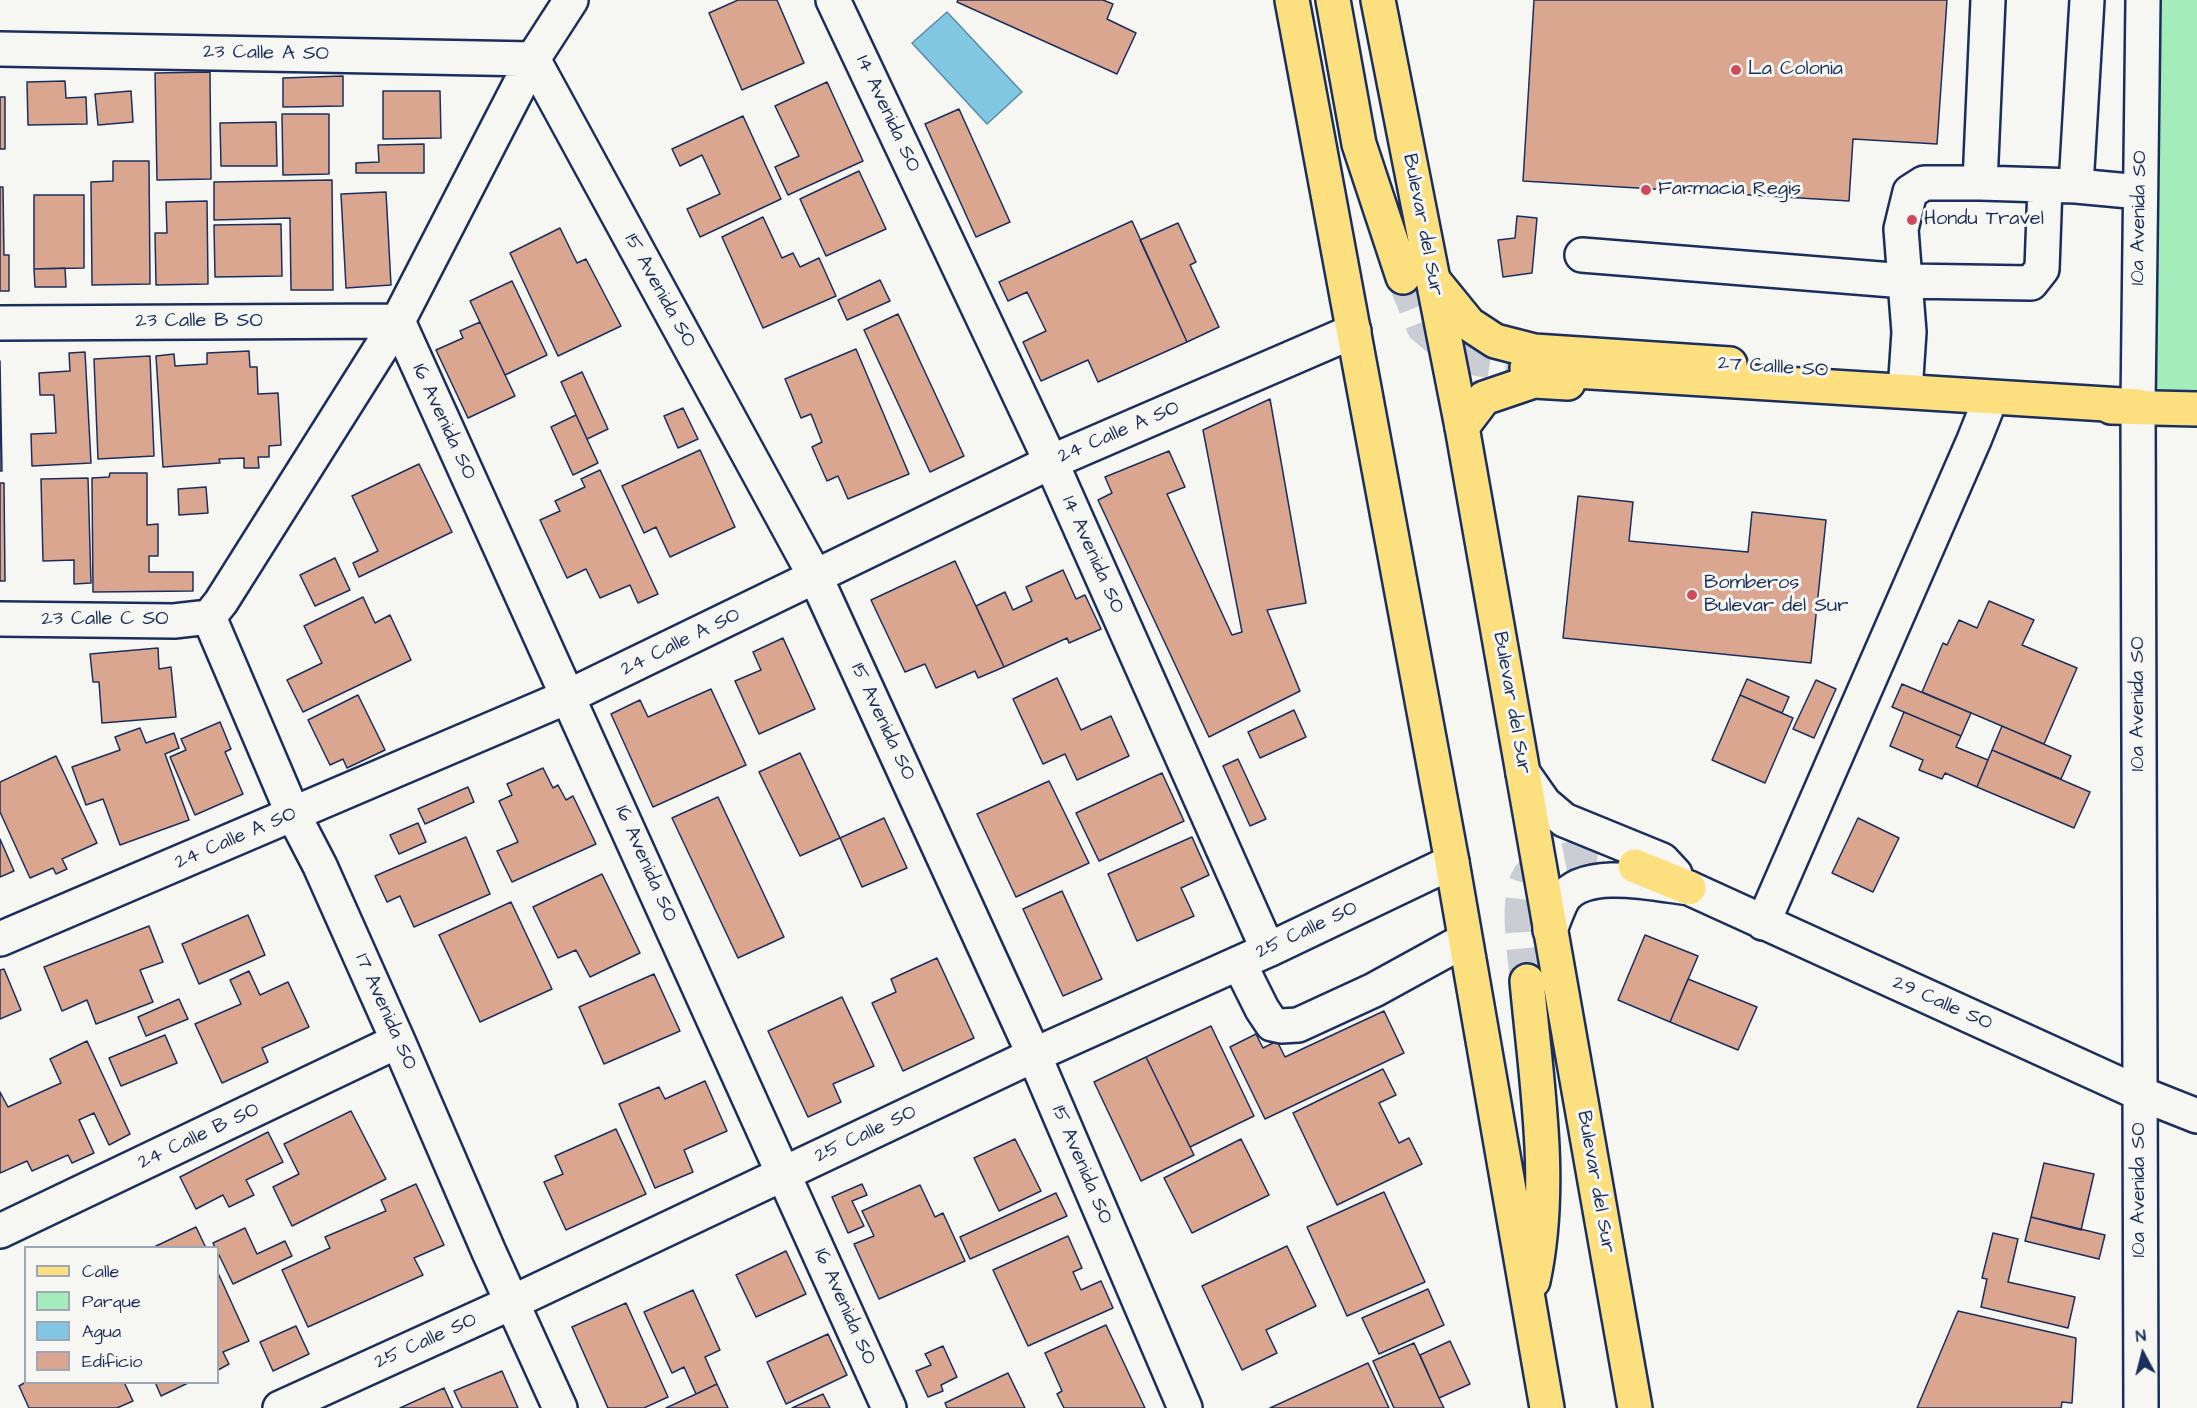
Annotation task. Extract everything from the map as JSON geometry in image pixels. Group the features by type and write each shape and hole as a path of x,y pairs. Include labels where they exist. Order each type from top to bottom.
{"main road":[{"path":"1292,0 1452,862 1547,1408"},
{"path":"1333,0 1359,144 1418,279"},
{"name":"Bulevar del Sur","path":"1378,0 1418,279 1462,427 1635,1408"},
{"name":"27 Callle SO","path":"1418,279 1469,324 1495,341 1534,351 1983,383 2138,406"},
{"path":"1527,368 2138,406"},
{"name":"27 Callle SO","path":"1462,427 1484,398 1534,381 1986,410 2138,406 2197,409"},
{"path":"1635,866 1689,888"},
{"path":"1527,981 1542,1150 1540,1248 1528,1304"}],"street":[{"path":"209,617 398,321 532,59 571,0"},
{"name":"14 Avenida SO","path":"833,0 1051,462 1254,956 1262,1009 1272,1024 1298,1025 1374,990 1466,940"},
{"path":"1980,183 1988,0"},
{"path":"1582,255 1905,281 2031,284 2042,269 2061,186 2087,0"},
{"name":"10a Avenida SO","path":"2141,1408 2138,406 2143,0"},
{"name":"23 Calle A SO","path":"0,50 532,59"},
{"name":"15 Avenida SO","path":"532,59 816,578 1034,1055 1185,1408"},
{"path":"1906,377 1909,332 1901,229 1910,192 1924,183 1980,183 2140,192"},
{"name":"23 Calle B SO","path":"0,323 398,321"},
{"name":"16 Avenida SO","path":"398,321 889,1408"},
{"name":"24 Calle A SO","path":"0,939 569,696 1051,462 1354,331"},
{"path":"1763,923 1986,410"},
{"name":"23 Calle C SO","path":"0,619 174,621 209,617"},
{"name":"17 Avenida SO","path":"209,617 293,814 320,866 560,1408"},
{"name":"29 Calle SO","path":"1523,773 1544,803 1564,820 1662,860 1689,888"},
{"name":"25 Calle SO","path":"280,1408 513,1302 1034,1055 1254,956 1452,862"},
{"name":"29 Calle SO","path":"1550,930 1564,898 1583,883 1625,880 1689,888 2139,1093 2197,1116"},
{"name":"24 Calle B SO","path":"0,1231 398,1041"}],"green space":[{"path":"2142,0 2197,0 2197,423 2134,421"}],"water":[{"path":"947,12 1022,92 987,124 912,43"}],"building":[{"path":"738,0 777,0 804,63 742,90 709,13"},
{"path":"958,0 1103,0 1113,4 1107,19 1136,33 1117,74 957,2"},
{"name":"La Colonia","path":"1534,0 1947,0 1937,144 1853,139 1849,201 1523,181"},
{"path":"210,72 211,179 157,180 155,73"},
{"path":"343,76 343,106 283,107 283,78"},
{"path":"65,81 66,98 86,97 87,124 28,125 27,82"},
{"path":"827,82 863,161 788,195 775,167 799,156 775,106"},
{"path":"131,91 133,122 98,125 95,94"},
{"path":"383,91 440,91 441,138 383,139"},
{"path":"0,97 5,97 5,149 0,149"},
{"path":"959,109 1010,222 976,237 925,124"},
{"path":"282,114 329,114 329,174 283,175"},
{"path":"743,116 781,199 700,237 687,209 720,194 702,155 680,166 672,149"},
{"path":"276,122 277,166 221,166 220,123"},
{"path":"424,144 424,173 356,173 356,163 379,162 378,145"},
{"path":"113,161 149,161 150,284 92,285 91,182 113,181"},
{"path":"859,171 886,229 826,256 800,199"},
{"path":"332,180 333,290 291,290 290,218 214,220 214,182"},
{"path":"0,187 3,187 4,255 9,255 9,291 0,291"},
{"path":"386,192 391,285 346,288 341,194"},
{"path":"34,195 84,195 84,268 34,269"},
{"path":"207,201 208,284 156,285 155,233 167,233 166,202"},
{"path":"1517,216 1537,218 1532,273 1503,277 1498,240 1515,238"},
{"path":"763,217 782,258 793,253 800,267 819,258 836,296 763,328 722,237"},
{"path":"1132,221 1187,342 1098,382 1088,360 1041,381 1023,342 1046,331 1027,292 1008,301 999,282"},
{"path":"1178,223 1196,262 1190,265 1219,327 1187,342 1140,240"},
{"path":"281,224 282,276 215,277 214,225"},
{"path":"560,228 577,263 586,259 621,326 558,356 510,253"},
{"path":"65,268 66,287 35,287 34,269"},
{"path":"880,280 890,301 847,320 838,300"},
{"path":"512,281 547,355 505,375 470,301"},
{"path":"898,314 964,456 930,472 864,330"},
{"path":"480,322 515,396 468,418 436,350 463,338 460,331"},
{"path":"856,349 909,474 848,499 838,476 827,481 812,447 822,442 811,414 801,418 785,379"},
{"path":"249,351 250,367 257,367 258,394 278,393 281,445 269,446 269,457 258,457 259,468 244,468 244,458 219,459 220,463 163,467 156,356 174,354 175,366 207,364 207,353"},
{"path":"85,352 91,463 32,466 31,434 56,433 54,395 40,395 39,373 70,371 69,353"},
{"path":"150,356 154,456 98,459 94,359"},
{"path":"0,361 2,471 0,471"},
{"path":"582,372 608,429 587,439 561,382"},
{"path":"1270,399 1306,603 1267,610 1300,691 1209,737 1098,500 1112,493 1105,477 1169,451 1185,487 1167,494 1232,635 1242,632 1203,430"},
{"path":"683,408 698,439 678,448 664,416"},
{"path":"576,415 598,463 573,475 551,427"},
{"path":"700,450 735,527 670,557 656,527 644,533 622,486"},
{"path":"419,464 452,532 359,577 353,563 378,551 352,496"},
{"path":"600,470 658,594 638,603 630,585 600,598 586,569 567,578 540,520 560,511 555,501 585,487 581,479"},
{"path":"110,473 147,473 147,525 158,524 158,556 149,556 149,572 193,572 193,591 93,592 92,478 109,477"},
{"path":"88,478 91,583 74,584 74,560 43,561 41,479"},
{"path":"0,483 4,483 5,581 0,581"},
{"path":"206,487 208,513 179,515 178,489"},
{"name":"Bomberos Bulevar del Sur","path":"1578,496 1633,502 1629,541 1748,552 1752,512 1826,520 1811,663 1563,638"},
{"path":"335,558 350,590 315,606 300,575"},
{"path":"955,561 1004,667 978,678 975,671 936,688 925,664 905,672 871,600"},
{"path":"1063,570 1076,599 1085,595 1101,629 1069,643 1067,638 1004,667 976,606 1005,592 1013,610 1032,601 1026,587"},
{"path":"363,597 375,623 390,615 411,660 303,712 287,680 322,663 304,626"},
{"path":"1989,601 2034,620 2022,645 2077,668 2044,744 1922,692 1943,643 1947,645 1959,620 1977,628"},
{"path":"783,638 815,709 759,734 735,681 761,670 753,652"},
{"path":"158,648 159,669 171,667 176,717 102,723 99,682 93,682 90,654"},
{"path":"1057,678 1081,730 1111,716 1129,756 1077,780 1065,754 1043,764 1013,699"},
{"path":"1747,679 1789,697 1782,713 1740,695"},
{"path":"1816,680 1836,689 1814,738 1793,729"},
{"path":"1902,684 1971,713 1961,736 1892,707"},
{"path":"711,689 746,765 653,807 611,714 640,700 648,717"},
{"path":"358,695 385,750 347,768 343,759 330,765 308,720"},
{"path":"1740,695 1793,718 1765,783 1712,760"},
{"path":"1294,710 1306,737 1260,758 1248,732"},
{"path":"1904,712 1961,736 1956,747 1988,760 1977,787 1945,773 1942,779 1919,770 1923,760 1890,746"},
{"path":"220,722 231,749 225,752 243,794 195,815 170,757 186,750 181,739"},
{"path":"2002,726 2071,756 2061,779 1992,750"},
{"path":"140,728 146,743 174,733 179,748 165,754 189,820 120,845 103,799 86,805 72,767 120,750 115,737"},
{"path":"1992,750 2090,792 2074,828 1977,787"},
{"path":"800,753 840,838 800,856 759,772"},
{"path":"56,756 97,843 62,859 67,869 56,874 53,868 30,878 0,812 0,782"},
{"path":"1238,759 1266,819 1250,826 1223,766"},
{"path":"543,768 553,788 558,785 566,800 573,796 596,844 512,882 497,851 518,842 499,801 512,795 507,784"},
{"path":"1162,773 1184,821 1099,861 1076,813"},
{"path":"1049,781 1089,863 1016,897 977,814"},
{"path":"468,787 474,802 425,824 418,809"},
{"path":"718,797 784,937 738,958 672,818"},
{"path":"884,818 907,868 862,887 840,838"},
{"path":"1858,818 1899,838 1873,892 1832,873"},
{"path":"418,823 426,842 399,854 390,835"},
{"path":"466,837 490,894 414,927 400,896 387,902 375,876"},
{"path":"1192,837 1209,875 1181,888 1194,916 1137,941 1108,874"},
{"path":"0,839 14,871 0,877"},
{"path":"602,874 640,953 590,977 576,950 558,958 533,907"},
{"path":"1062,891 1102,979 1063,996 1023,909"},
{"path":"511,902 552,989 480,1022 439,935"},
{"path":"248,915 265,955 199,984 182,944"},
{"path":"149,926 163,962 140,970 153,1002 96,1024 87,1000 62,1011 44,967"},
{"path":"1645,935 1698,956 1670,1022 1618,1000"},
{"path":"937,958 974,1038 903,1071 872,1003 896,992 891,979"},
{"path":"4,969 21,1010 0,1019 0,970"},
{"path":"249,971 260,995 288,982 309,1027 262,1048 268,1062 222,1083 195,1024 241,1004 230,980"},
{"path":"654,974 680,1031 604,1064 579,1007"},
{"path":"1688,979 1757,1007 1738,1050 1670,1022"},
{"path":"842,997 874,1066 833,1084 841,1102 808,1117 768,1031"},
{"path":"179,999 188,1019 146,1036 138,1017"},
{"path":"1384,1011 1404,1053 1265,1119 1230,1047 1256,1034 1263,1048 1277,1041 1285,1057"},
{"path":"1211,1026 1254,1116 1190,1147 1146,1057"},
{"path":"165,1035 177,1063 121,1086 109,1058"},
{"path":"87,1041 130,1134 109,1145 94,1113 79,1120 94,1153 72,1163 68,1155 32,1171 27,1161 0,1173 0,1092 8,1107 61,1083 50,1059"},
{"path":"1146,1057 1194,1155 1141,1181 1094,1082"},
{"path":"1383,1069 1396,1095 1379,1103 1399,1143 1409,1138 1422,1164 1337,1205 1293,1113"},
{"path":"705,1081 727,1131 684,1150 693,1172 655,1188 619,1104 659,1087 665,1099"},
{"path":"351,1111 386,1179 292,1226 273,1187 299,1174 284,1144"},
{"path":"616,1129 646,1194 566,1230 544,1182 563,1174 555,1156"},
{"path":"268,1132 283,1162 246,1180 254,1195 229,1207 223,1195 196,1209 180,1177"},
{"path":"1015,1139 1041,1191 999,1211 974,1158"},
{"path":"1241,1139 1269,1195 1192,1233 1164,1178"},
{"path":"2044,1163 2094,1174 2081,1230 2031,1217"},
{"path":"416,1184 444,1245 414,1258 423,1275 308,1327 282,1270 330,1248 325,1237 386,1211 381,1200"},
{"path":"862,1184 867,1195 852,1201 864,1226 848,1233 832,1197"},
{"path":"920,1185 935,1217 943,1213 965,1261 879,1299 854,1244 874,1236 862,1211"},
{"path":"1384,1192 1425,1282 1347,1316 1307,1227"},
{"path":"1056,1193 1067,1216 970,1259 960,1237"},
{"path":"2031,1217 2105,1235 2099,1259 2025,1241"},
{"path":"196,1227 205,1246 156,1246"},
{"path":"245,1228 257,1254 285,1241 292,1256 233,1284 219,1255 219,1246 214,1246 213,1243"},
{"path":"1993,1233 2018,1239 2008,1282 2075,1297 2068,1328 1981,1307 1987,1279 1982,1278"},
{"path":"1068,1236 1082,1268 1073,1272 1081,1290 1101,1281 1113,1308 1028,1346 993,1270"},
{"path":"1287,1246 1316,1306 1266,1330 1277,1353 1242,1370 1202,1286"},
{"path":"786,1251 806,1294 756,1317 736,1275"},
{"path":"219,1275 249,1341 223,1352 229,1364 219,1369"},
{"path":"1428,1289 1444,1325 1379,1354 1362,1318"},
{"path":"693,1290 720,1350 705,1357 717,1384 696,1394 684,1367 672,1373 644,1312"},
{"path":"626,1303 668,1397 644,1408 608,1408 572,1327"},
{"path":"1958,1311 2076,1338 2072,1403 2062,1402 2061,1408 1917,1408"},
{"path":"1106,1325 1145,1408 1064,1408 1057,1394 1062,1391 1045,1353"},
{"path":"296,1326 309,1354 273,1371 260,1342"},
{"path":"828,1334 847,1375 786,1404 767,1362"},
{"path":"1450,1341 1470,1384 1439,1398 1420,1355"},
{"path":"1414,1343 1444,1408 1394,1408 1373,1361"},
{"path":"943,1346 957,1377 941,1385 943,1391 928,1397 916,1371 931,1365 925,1354"},
{"path":"1368,1363 1389,1408 1270,1408"},
{"path":"502,1371 518,1408 462,1408 454,1391"},
{"path":"1008,1373 1025,1408 947,1408 945,1403"},
{"path":"24,1383 125,1384 133,1401 117,1408 29,1408 19,1386"},
{"path":"156,1384 186,1384 161,1396"},
{"path":"717,1384 728,1408 666,1408 696,1394"},
{"path":"444,1388 453,1408 400,1408"},
{"path":"823,1394 830,1408 792,1408"}],"tunnel":[{"path":"1403,277 1423,327 1447,347 1475,359 1527,368"},
{"path":"1527,981 1521,908 1526,881 1532,872 1550,863 1581,857 1608,859 1635,866"}],"place":[{"name":"La Colonia","path":"1736,70"},
{"name":"Farmacia Regis","path":"1646,190"},
{"name":"Hondu Travel","path":"1912,220"},
{"name":"Bomberos Bulevar del Sur","path":"1692,595"}]}
